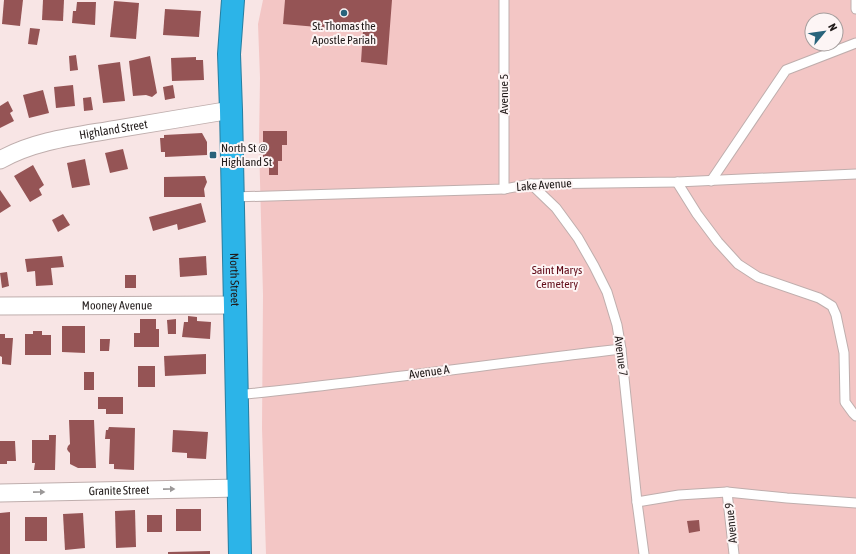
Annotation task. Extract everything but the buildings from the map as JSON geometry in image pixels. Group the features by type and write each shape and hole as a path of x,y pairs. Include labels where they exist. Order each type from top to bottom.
{"highway":[{"name":"North Street","path":"233,3 229,54 240,554"}],"street":[{"name":"Highland Street","path":"0,160 21,150 60,139 231,110"},
{"name":"Mooney Avenue","path":"0,306 235,305"},
{"name":"Granite Street","path":"0,493 238,488"}],"lane":[{"name":"Avenue 5","path":"504,0 504,189"},
{"path":"856,0 856,9"},
{"path":"711,181 786,70 856,43"},
{"name":"Lake Avenue","path":"232,197 504,189 531,184 711,181 856,174"},
{"path":"677,182 701,220 738,264 758,277 819,298 832,306 836,315 844,353 845,402 856,416"},
{"name":"Avenue 7","path":"531,184 556,208 578,238 607,292 611,305 617,325 621,349 644,554"},
{"name":"Avenue A","path":"237,395 329,386 621,349"},
{"path":"637,502 679,495 727,492 856,503"},
{"name":"Avenue 9","path":"727,492 734,554"}],"green space":[{"name":"Saint Marys Cemetery","path":"263,0 856,0 856,554 266,554 262,428 263,295 259,143 260,78 258,24"}],"place":[{"name":"St. Thomas the Apostle Pariah","path":"344,13"},
{"name":"North St @ Highland St","path":"213,155"}]}
